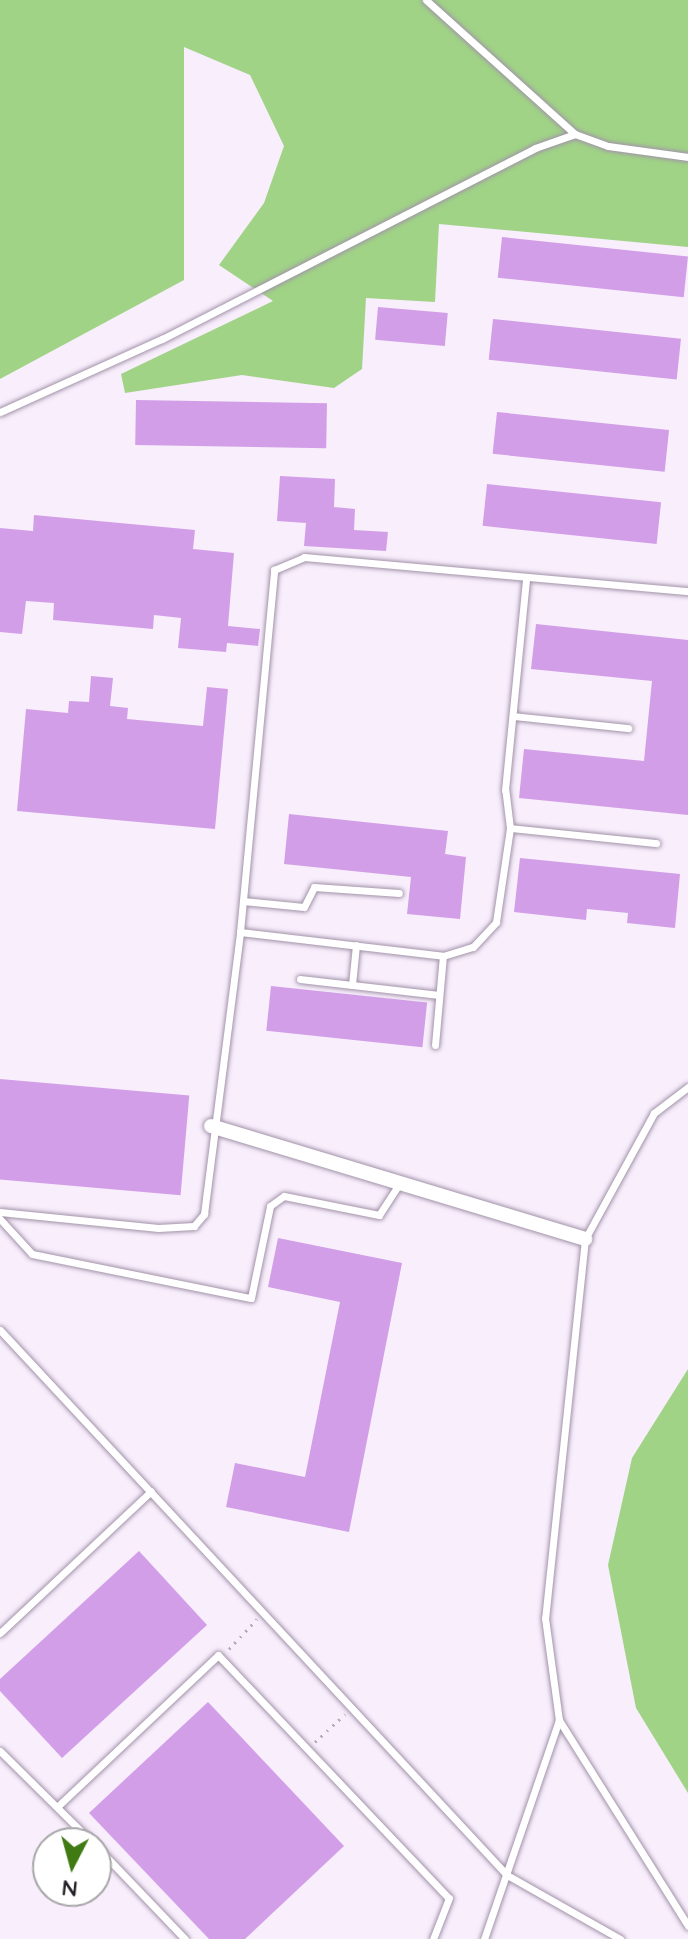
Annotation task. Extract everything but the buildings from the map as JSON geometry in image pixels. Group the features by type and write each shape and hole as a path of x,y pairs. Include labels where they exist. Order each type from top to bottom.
{"street":[{"path":"211,1126 585,1239"}],"lane":[{"path":"426,0 575,134 608,146 688,157"},
{"path":"0,412 162,339 535,148 575,134"},
{"path":"0,1212 158,1228 194,1226 208,1196 211,1126 240,932 274,570 304,557 526,580 688,591"},
{"path":"240,932 443,956 473,947 496,922 510,828 505,790 526,580"},
{"path":"513,716 628,728"},
{"path":"510,828 656,843"},
{"path":"243,901 304,907 314,887 399,893"},
{"path":"352,985 356,945"},
{"path":"435,1045 443,956"},
{"path":"300,979 439,995"},
{"path":"688,1087 654,1113 585,1239 545,1618 559,1720 688,1926"},
{"path":"0,1219 32,1254 251,1298 270,1206 284,1196 379,1215 400,1183"},
{"path":"0,1330 507,1875 620,1939"},
{"path":"0,1633 151,1491"},
{"path":"58,1806 221,1658 449,1898 433,1939"},
{"path":"484,1939 559,1720"},
{"path":"0,1751 77,1827"},
{"path":"112,1864 185,1939"}],"path":[{"path":"221,1658 262,1613"},
{"path":"307,1749 350,1709"}],"green space":[{"path":"0,0 688,0 688,247 439,224 435,302 366,298 362,369 334,388 242,375 125,393 121,374 273,301 219,265 264,203 284,146 250,75 184,47 184,280 0,379"},
{"path":"688,1369 688,1793 636,1708 608,1565 632,1458"}]}
